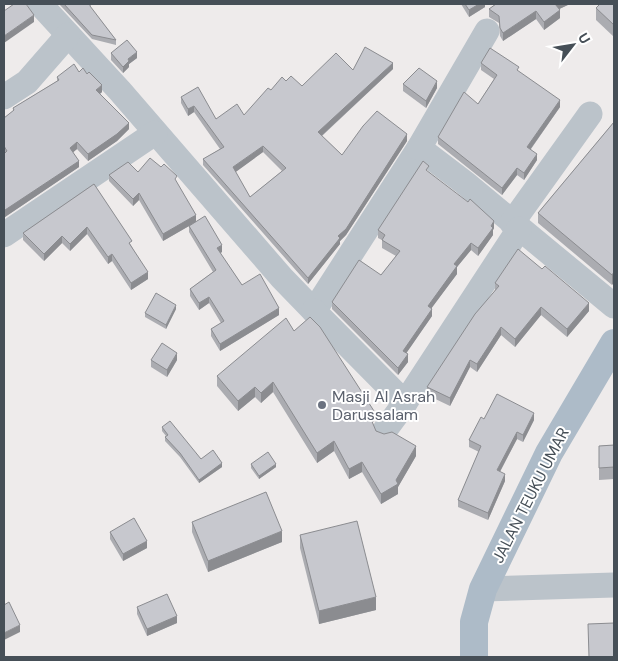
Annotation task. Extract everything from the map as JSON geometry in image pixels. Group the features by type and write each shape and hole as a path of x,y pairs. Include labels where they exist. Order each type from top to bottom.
{"main road":[{"name":"JALAN TEUKU UMAR","path":"474,657 474,622 484,589 549,453 614,342"}],"street":[{"path":"40,4 156,133 282,278 405,403"},
{"path":"314,311 420,148 487,31"},
{"path":"4,97 27,82 68,35"},
{"path":"385,430 405,403 515,226 590,114"},
{"path":"4,235 156,133"},
{"path":"420,148 614,306"},
{"path":"484,589 614,585"}],"building":[{"path":"14,4 26,4 34,15 4,36 4,11"},
{"path":"64,4 90,4 116,40 92,35"},
{"path":"465,4 479,4 469,10"},
{"path":"496,4 555,4 560,10 544,22 536,11 503,33 500,28 499,16 489,9"},
{"path":"600,4 614,4 614,25 596,8"},
{"path":"127,40 137,52 128,59 129,61 123,67 111,53"},
{"path":"365,47 393,63 318,132 342,155 363,126 377,111 407,134 346,229 338,236 340,238 308,278 203,159 224,147 194,106 188,109 181,97 198,87 216,119 237,104 244,115 268,88 271,90 282,77 286,81 291,76 302,86 336,53 353,70","holes":["263,146 286,168 250,197 233,167"]},
{"path":"490,48 519,67 517,70 560,100 527,147 537,154 524,173 517,168 502,188 438,137 464,92 478,104 497,75 481,63"},
{"path":"74,64 79,72 83,68 87,74 89,72 102,85 96,90 129,123 117,134 88,154 77,142 70,148 79,161 5,210 4,154 7,151 4,146 4,118 14,110 13,108 59,80 57,77"},
{"path":"419,68 437,81 426,101 403,84"},
{"path":"614,122 614,272 612,275 538,213"},
{"path":"150,158 161,167 164,164 177,176 175,179 196,215 163,234 139,193 133,199 109,175 128,162 138,172"},
{"path":"423,161 429,166 426,170 468,202 470,199 494,221 491,226 493,228 478,248 471,243 454,264 457,266 428,306 432,309 403,351 408,354 398,368 332,302 359,260 381,275 400,251 382,240 385,235 378,230"},
{"path":"94,184 132,241 129,243 148,272 131,283 112,254 108,257 87,227 70,244 62,236 44,254 23,233"},
{"path":"205,216 222,245 217,248 242,285 260,274 279,308 220,344 211,329 224,321 209,297 199,303 190,289 216,270 189,226"},
{"path":"518,249 542,269 545,266 589,303 567,329 541,307 515,339 501,327 477,364 470,360 450,398 427,387 475,314 499,286 495,283"},
{"path":"156,293 176,305 166,325 145,313"},
{"path":"310,317 320,327 374,411 367,417 371,419 376,431 384,434 392,432 416,446 396,480 398,484 381,494 362,462 349,469 334,441 317,453 273,382 261,393 255,387 238,401 217,376 286,318 294,331"},
{"path":"162,343 177,353 167,370 151,360"},
{"path":"497,394 534,413 523,435 517,432 497,470 505,474 488,513 458,500 481,446 469,440 481,417 484,419"},
{"path":"170,421 201,459 213,450 222,463 199,480 180,453 165,437 168,435 162,427"},
{"path":"614,445 614,467 599,468 599,446"},
{"path":"268,452 276,464 259,476 251,464"},
{"path":"266,492 282,531 208,561 192,522"},
{"path":"134,518 147,541 123,554 110,532"},
{"path":"357,521 376,597 319,611 300,535"},
{"path":"167,594 177,616 147,629 137,607"},
{"path":"9,602 20,625 4,633 4,605"},
{"path":"614,623 614,657 589,657 588,624"}],"place":[{"name":"Masji Al Asrah Darussalam","path":"322,405"}]}
